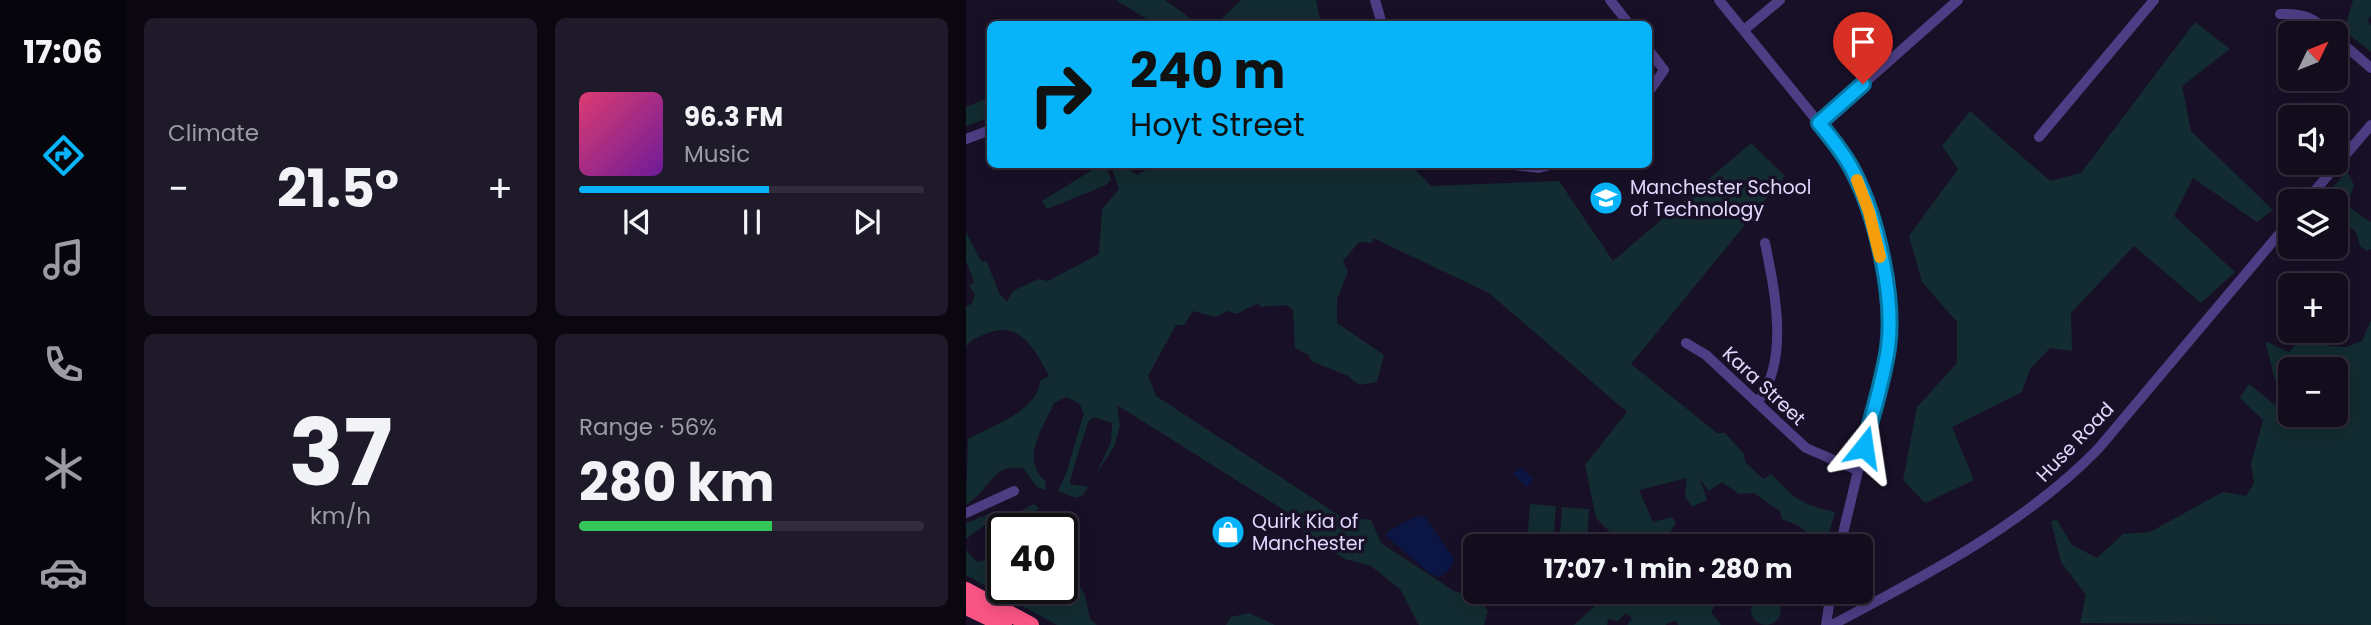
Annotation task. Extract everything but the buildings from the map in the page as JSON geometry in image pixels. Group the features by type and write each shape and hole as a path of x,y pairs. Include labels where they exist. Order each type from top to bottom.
{"highway":[{"path":"966,590 1031,625"},
{"path":"966,607 1004,625"}],"street":[{"path":"1375,0 1381,21"},
{"path":"1610,0 1627,21"},
{"path":"1719,0 1840,149 1862,190 1878,245 1889,312 1888,346 1843,534"},
{"path":"1744,30 1780,0"},
{"path":"1819,123 1958,0"},
{"path":"2039,137 2154,0"},
{"path":"2280,14 2302,13 2317,21"},
{"path":"2348,48 2371,68"},
{"path":"1652,54 1664,69 1652,87"},
{"path":"2316,189 2371,125"},
{"path":"966,139 987,131"},
{"name":"Huse Road","path":"1832,625 2001,527 2053,491 2098,449 2278,235"},
{"path":"1757,404 1771,380 1776,339 1773,287 1765,243"},
{"name":"Kara Street","path":"1686,344 1700,350 1806,449 1857,470"},
{"path":"966,513 1014,491"},
{"path":"1826,625 1829,604"}],"green space":[{"path":"1116,0 1165,0 1194,21 1150,21"},
{"path":"1241,0 1316,0 1320,21 1219,21"},
{"path":"2353,0 2371,0 2371,16 2367,21 2371,25 2371,52 2348,34 2347,21"},
{"path":"2195,22 2230,49 2182,86 2191,131 2273,210 2257,222 2193,178 2174,216 2235,272 2201,303 2134,246 2071,313 2072,351 2050,348 2030,369 2022,392 1952,427 1974,480 1925,503 1903,480 1917,407 1957,363 1957,322 1922,282 1909,236 1958,169 1942,146 1970,111 2050,181 2081,173"},
{"path":"987,98 987,118 966,126 966,107"},
{"path":"1751,143 1785,176 1631,364 1717,433 1725,433 1744,454 1745,462 1763,479 1771,474 1799,499 1835,512 1829,534 1809,534 1782,519 1780,511 1754,493 1739,494 1722,482 1709,491 1700,479 1707,500 1692,507 1685,496 1687,478 1639,490 1653,522 1672,517 1676,523 1669,534 1612,534 1596,518 1585,465 1627,412 1489,293 1373,238 1372,243 1359,242 1343,261 1348,272 1337,299 1337,323 1384,355 1377,382 1359,385 1348,376 1311,361 1309,355 1295,348 1293,310 1286,305 1260,307 1259,303 1236,314 1228,311 1215,317 1193,311 1184,325 1176,325 1148,376 1156,396 1340,516 1371,520 1381,543 1454,591 1463,594 1463,604 1483,604 1488,611 1484,625 1419,625 1400,589 1371,566 1345,559 1302,531 1303,522 1117,405 1120,426 1114,447 1096,474 1111,442 1112,423 1094,417 1088,422 1070,484 1088,487 1083,495 1076,498 1058,491 1066,474 1084,413 1079,403 1066,397 1054,403 1036,444 1035,464 1038,473 1046,482 1045,490 1037,487 1023,468 1012,468 997,474 966,504 968,439 1023,409 1037,392 1040,381 1049,376 1031,346 1016,333 996,331 976,338 966,347 966,307 972,303 975,294 969,286 974,282 966,261 966,232 981,261 987,262 999,293 1007,302 1013,291 1038,279 1048,281 1099,254 1102,209 1119,189 1112,168 1127,168 1137,175 1149,168 1414,168 1431,186 1559,181 1613,261"},
{"path":"1107,168 1111,180 1106,185 1047,209 1042,201 1094,169"},
{"path":"2348,173 2354,185 2348,203 2348,189 2331,189"},
{"path":"2348,207 2371,222 2371,249 2367,251 2360,246 2356,232 2348,226"},
{"path":"2371,320 2371,625 2080,623 2086,595 2061,562 2051,521 2057,520 2072,545 2097,558 2123,534 2150,532 2223,492 2246,496 2254,483 2251,464 2263,420 2240,398 2249,384 2278,407 2278,427 2348,427 2348,357 2278,357 2278,382 2275,380 2265,341 2289,352 2297,343 2326,343 2329,346 2346,347 2362,341"},
{"path":"1034,504 1039,508 1035,513 1017,513"},
{"path":"1530,504 1556,506 1554,534 1528,534"},
{"path":"1562,507 1589,509 1588,534 1560,534"},
{"path":"987,515 987,524 966,539 966,523"},
{"path":"966,550 977,562 987,560 987,587 966,575"},
{"path":"1078,583 1085,595 1090,619 1097,625 1057,625 1019,604 1078,604"},
{"path":"1597,604 1715,604 1711,612 1721,625 1678,625 1676,620 1665,625 1627,625 1632,618 1626,613 1618,621 1608,619 1607,625 1574,625"},
{"path":"1752,604 1780,604 1780,616 1772,624 1760,624 1752,616"},
{"path":"1249,613 1275,625 1226,625 1231,617"}],"shaded area":[{"path":"1520,467 1534,479 1527,487 1513,474"},
{"path":"1417,516 1425,517 1454,559 1450,569 1439,577 1429,573 1386,536 1388,531"}],"slow traffic":[{"path":"1857,180 1869,212 1880,257"}],"place":[{"name":"Manchester School of Technology","path":"1606,198"},
{"name":"Quirk Kia of Manchester","path":"1228,532"}],"route":[{"path":"1863,84 1819,123 1840,149 1862,190 1878,245 1889,312 1888,346 1882,379 1864,447"}]}
